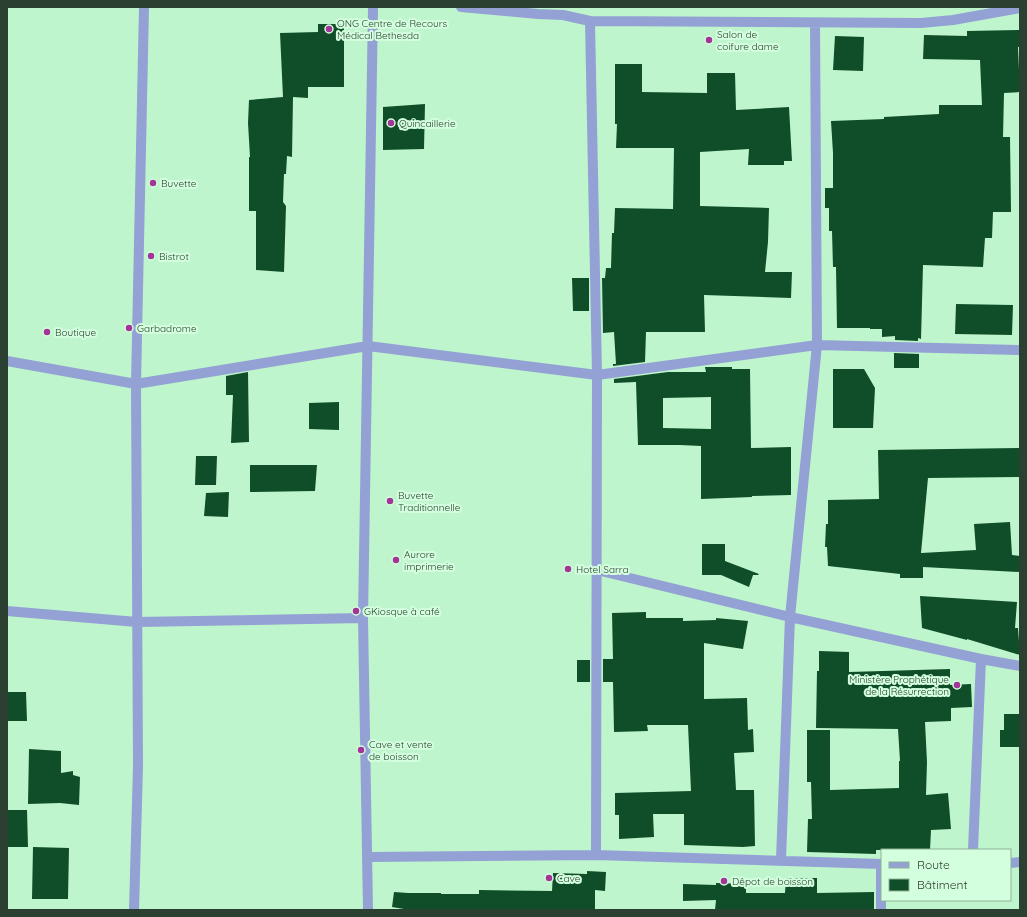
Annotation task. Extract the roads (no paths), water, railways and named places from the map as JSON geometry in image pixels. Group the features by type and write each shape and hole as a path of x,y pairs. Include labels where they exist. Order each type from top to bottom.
{"street":[{"path":"134,910 138,766 136,384 144,7"},
{"path":"368,910 362,618 373,7"},
{"path":"461,7 563,15 590,21 815,23 921,23 953,20 1020,8"},
{"path":"590,21 598,374 596,855"},
{"path":"781,860 790,616 817,345 815,23"},
{"path":"7,361 136,384 368,346 598,374 817,345 1020,350"},
{"path":"597,570 790,616 981,659 1020,666"},
{"path":"7,611 137,622 362,618"},
{"path":"973,849 981,659"},
{"path":"367,857 596,855 881,864"}],"place":[{"name":"ONG Centre de Recours Médical Bethesda","path":"329,29"},
{"name":"Salon de coifure dame","path":"709,40"},
{"name":"Quincaillerie","path":"391,123"},
{"name":"Buvette","path":"153,183"},
{"name":"Bistrot","path":"151,256"},
{"name":"Garbadrome","path":"129,328"},
{"name":"Boutique","path":"47,332"},
{"name":"Buvette Traditionnelle","path":"390,501"},
{"name":"Aurore imprimerie","path":"396,560"},
{"name":"Hotel Sarra","path":"568,569"},
{"name":"GKiosque à café","path":"356,611"},
{"name":"Ministère Prophétique de la Résurrection","path":"957,685"},
{"name":"Cave et vente de boisson","path":"361,750"},
{"name":"Cave","path":"549,878"},
{"name":"Dêpot de boisson","path":"724,881"}]}
